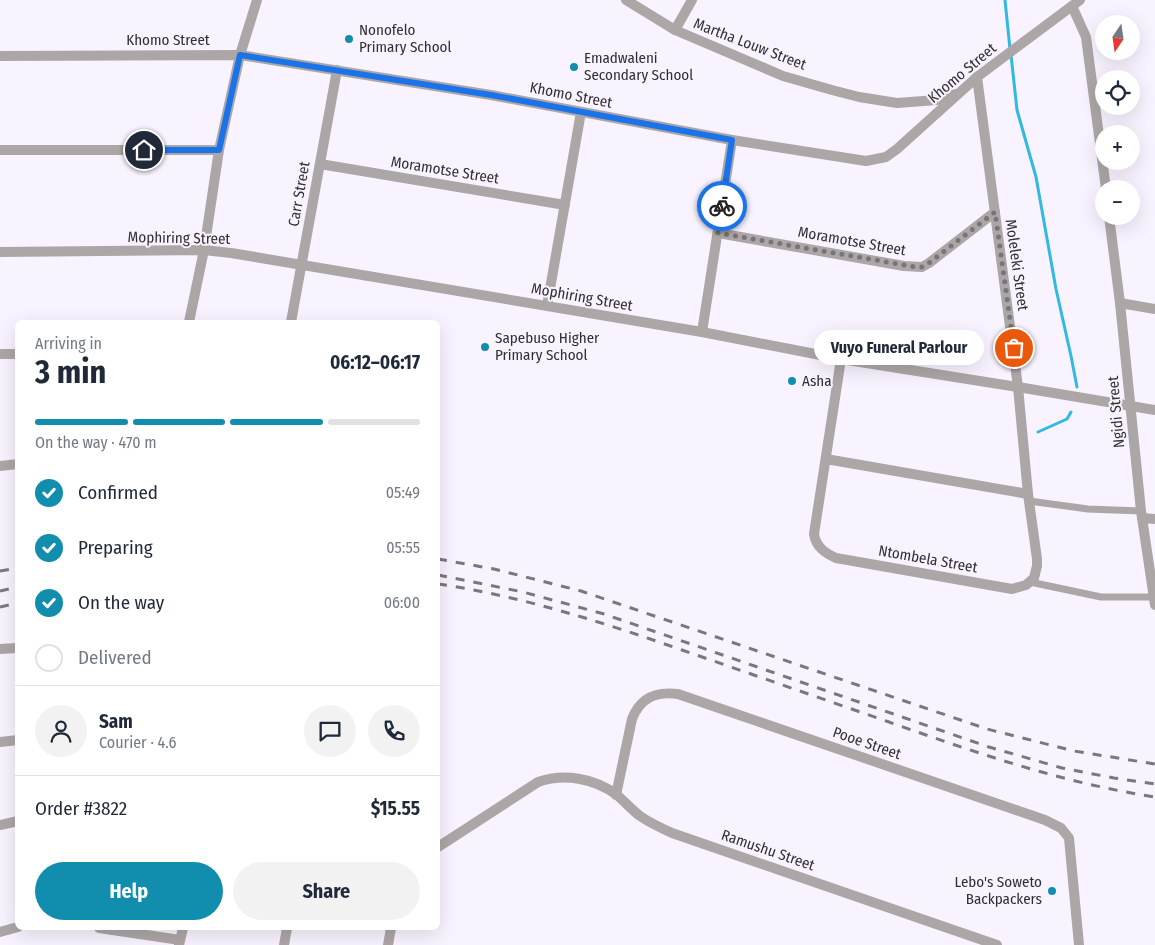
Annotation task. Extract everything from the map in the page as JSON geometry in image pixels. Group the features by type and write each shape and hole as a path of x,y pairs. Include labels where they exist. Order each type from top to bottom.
{"street":[{"path":"189,320 204,250 219,150 240,55 257,0"},
{"name":"Martha Louw Street","path":"626,0 675,30 783,76 859,97 897,103 937,100 958,93"},
{"path":"675,30 692,0"},
{"path":"1076,3 1086,37 1105,180"},
{"name":"Khomo Street","path":"0,56 240,55 481,94 732,140 848,159 875,160 886,157 897,149 977,77 1076,3"},
{"name":"Carr Street","path":"292,320 337,70"},
{"name":"Moleleki Street","path":"977,77 1018,387 1028,497 1037,559 1032,580"},
{"path":"548,306 581,112"},
{"path":"702,332 732,140"},
{"path":"0,150 219,150"},
{"name":"Moramotse Street","path":"320,164 565,205"},
{"name":"Moramotse Street","path":"718,233 904,266 922,267 995,212"},
{"name":"Ngidi Street","path":"1110,225 1131,406 1141,515 1154,601"},
{"name":"Mophiring Street","path":"0,252 204,250 231,253 702,332 841,359 1155,410"},
{"path":"1120,303 1155,309"},
{"path":"0,354 15,354"},
{"path":"841,359 826,460 1088,509 1141,515 1155,519"},
{"name":"Ntombela Street","path":"826,460 814,534 818,546 825,552 836,558 1012,589 1021,588 1032,580"},
{"path":"0,466 15,464"},
{"path":"1032,580 1102,598 1154,601"},
{"path":"0,649 15,648"},
{"name":"Pooe Street","path":"616,795 635,712 646,699 664,693 678,694 1045,820 1061,828 1069,838 1079,945"},
{"path":"0,742 15,740"},
{"name":"Ramushu Street","path":"440,846 538,782 556,777 583,780 605,788 640,816 656,826 997,945"},
{"path":"0,825 15,822"},
{"path":"0,932 15,928"},
{"path":"110,930 180,943 183,930"},
{"path":"284,945 287,930"},
{"path":"388,945 391,930"}],"waterway":[{"path":"1005,0 1010,49"},
{"path":"1011,55 1017,110 1036,177 1056,289 1077,387"},
{"path":"1038,432 1067,419 1071,412"}],"railway":[{"path":"440,559 494,569 581,591 987,729 1074,751 1155,764"},
{"path":"0,571 15,568"},
{"path":"440,575 523,592 604,614 989,747 1062,768 1155,784"},
{"path":"440,584 500,595 592,620 988,756 1087,784 1155,797"},
{"path":"0,591 15,588"},
{"path":"0,607 15,604"}],"way so far":[{"path":"722,206 718,233 916,267 922,267 929,263 995,212 1014,348"}],"place":[{"name":"Nonofelo Primary School","path":"349,39"},
{"name":"Emadwaleni Secondary School","path":"574,67"},
{"name":"Sapebuso Higher Primary School","path":"485,347"},
{"name":"Vuyo Funeral Parlour","path":"1014,348"},
{"name":"Asha","path":"792,381"},
{"name":"Lebo's Soweto Backpackers","path":"1052,891"}],"route":[{"path":"144,150 219,150 240,55 491,95 732,140 722,206"}]}
